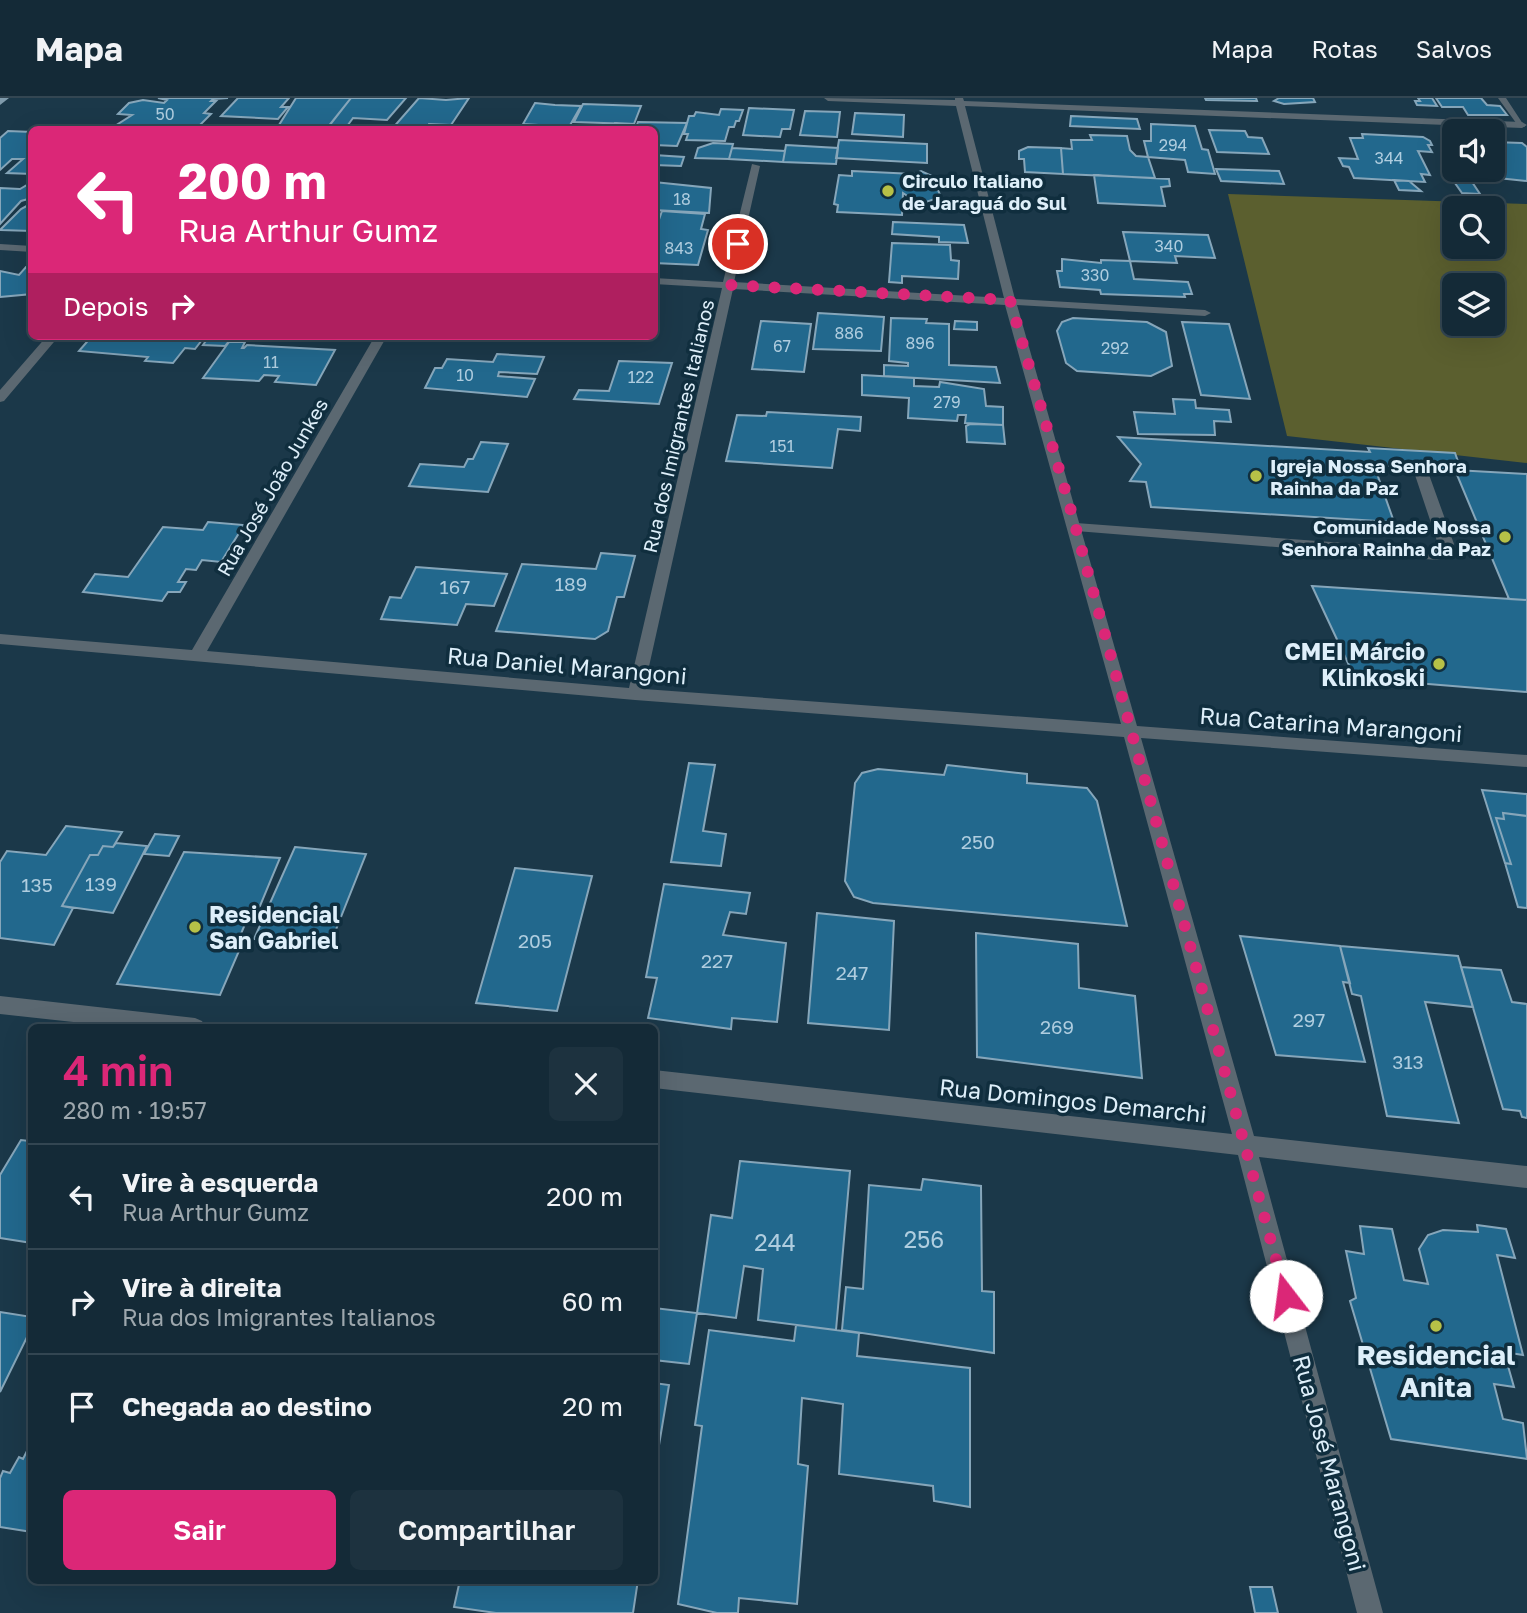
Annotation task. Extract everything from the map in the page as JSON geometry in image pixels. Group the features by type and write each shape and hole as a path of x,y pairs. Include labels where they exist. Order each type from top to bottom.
{"main road":[{"path":"0,102 5,98"}],"street":[{"path":"828,98 960,101 1522,125 1502,98"},
{"name":"Rua José Marangoni","path":"960,101 1010,300 1076,527 1246,1145 1370,1613"},
{"name":"Rua dos Imigrantes Italianos","path":"635,694 755,166"},
{"path":"0,247 28,249"},
{"path":"658,281 1205,313"},
{"path":"0,398 50,340"},
{"name":"Rua José João Junkes","path":"197,657 379,340"},
{"path":"1076,527 1437,555 1447,553 1447,544 1420,469"},
{"name":"Rua Daniel Marangoni","path":"0,639 635,694 1131,732"},
{"name":"Rua Catarina Marangoni","path":"1131,732 1527,761"},
{"path":"0,1005 168,1024"},
{"name":"Rua Domingos Demarchi","path":"658,1079 1527,1177"}],"green space":[{"path":"1228,194 1442,201 1442,259 1505,259 1505,203 1527,204 1527,463 1287,436"}],"building":[{"path":"158,98 228,98 213,99 211,101 216,101 204,113 211,114 199,126 115,126 132,115 118,114 129,103 143,100 164,103 167,100"},
{"path":"238,98 289,98 281,107 288,107 278,119 221,116"},
{"path":"296,98 351,98 329,126 279,125"},
{"path":"351,98 406,98 387,120 353,118 347,126 329,126"},
{"path":"419,98 469,98 451,125 394,126"},
{"path":"1205,98 1256,98 1257,101 1206,100"},
{"path":"1279,98 1313,98 1315,102 1284,104 1274,101"},
{"path":"1418,98 1432,98 1437,106 1417,105 1415,101 1420,101"},
{"path":"1436,98 1481,98 1487,105 1500,106 1507,115 1468,115 1463,107 1442,107"},
{"path":"535,103 581,106 570,126 523,124"},
{"path":"583,104 641,106 634,124 574,122"},
{"path":"749,108 794,110 790,129 782,129 780,137 743,135"},
{"path":"721,109 743,110 739,121 736,121 734,127 729,127 725,141 686,140 688,134 684,134 689,116 694,116 696,112 719,115"},
{"path":"805,111 840,112 837,137 800,135"},
{"path":"855,113 904,115 903,137 852,134"},
{"path":"1071,116 1137,119 1140,129 1070,126"},
{"path":"638,122 687,123 677,146 658,145 658,126 636,126"},
{"path":"615,123 634,124 633,126 614,126"},
{"path":"1151,124 1195,126 1202,149 1208,150 1215,174 1188,172 1185,160 1148,157 1144,141 1151,141"},
{"path":"1209,130 1245,131 1248,137 1262,138 1269,154 1217,152"},
{"path":"8,131 28,132 28,174 7,173 23,159 12,159 0,170 0,138"},
{"path":"1362,134 1423,137 1430,141 1432,145 1428,145 1432,152 1418,151 1430,175 1421,174 1425,182 1354,178 1349,167 1343,166 1339,158 1358,159 1350,138 1363,138"},
{"path":"1090,135 1127,136 1130,150 1136,156 1148,157 1155,178 1063,174 1061,148 1072,149 1071,140 1092,140"},
{"path":"839,140 927,144 927,163 836,158"},
{"path":"1505,142 1522,143 1527,147 1527,181 1505,179"},
{"path":"713,143 733,144 729,159 695,158 698,148"},
{"path":"786,145 838,148 836,164 783,162"},
{"path":"1028,147 1061,148 1063,174 1025,172 1024,159 1019,159 1019,151"},
{"path":"732,148 785,151 783,162 729,159"},
{"path":"658,155 684,157 681,166 658,165"},
{"path":"1216,169 1279,171 1284,184 1221,181"},
{"name":"Circulo Italiano de Jaraguá do Sul","path":"852,171 914,174 921,171 932,176 927,178 930,183 926,185 938,190 941,197 926,202 915,201 903,193 902,215 837,212 838,205 834,204 839,175 852,176"},
{"path":"1094,175 1169,179 1170,186 1161,187 1165,206 1098,203"},
{"path":"1394,180 1409,181 1421,191 1399,190"},
{"path":"658,182 711,188 709,213 658,210"},
{"path":"1454,182 1472,182 1480,194 1462,193"},
{"path":"28,184 28,199 21,201 0,224 0,188 20,189"},
{"path":"28,184 28,199 21,201 0,224 0,188 20,189"},
{"path":"28,205 28,231 0,230"},
{"path":"662,211 705,214 701,229 708,230 698,265 658,263 658,222"},
{"path":"893,222 964,225 968,243 939,242 939,237 892,234"},
{"path":"1123,232 1208,235 1215,258 1175,256 1177,263 1130,261"},
{"path":"892,243 950,245 951,260 959,261 958,279 902,276 902,283 889,282"},
{"path":"1062,259 1101,263 1101,260 1130,261 1134,279 1188,282 1192,294 1184,294 1185,297 1101,294 1100,290 1060,287 1057,271 1062,271"},
{"path":"28,267 28,294 0,297 0,271 19,275"},
{"path":"818,313 884,317 881,351 813,349"},
{"path":"891,318 927,319 926,323 949,324 949,365 996,367 1000,383 884,376 884,365 908,366 908,363 889,361"},
{"path":"1073,318 1147,322 1166,332 1172,366 1151,376 1077,371 1066,363 1057,331 1062,322"},
{"path":"761,321 811,324 804,372 752,369"},
{"path":"955,321 977,322 977,330 954,329"},
{"path":"1182,322 1229,324 1250,399 1201,395"},
{"path":"89,340 202,340 195,349 185,348 173,363 145,361 148,357 79,351"},
{"path":"207,340 230,340 225,346 203,345"},
{"path":"229,342 245,342 242,348 247,345 335,350 316,385 275,382 279,376 264,375 259,381 203,378"},
{"path":"497,354 544,357 537,374 499,372 498,376 535,379 527,397 425,388 435,368 442,368 447,359 493,362"},
{"path":"619,361 672,363 659,404 574,399 579,390 609,391"},
{"path":"862,375 914,378 914,386 939,387 940,382 984,389 986,406 1003,407 1003,425 965,423 966,415 958,415 957,421 908,418 909,398 862,395"},
{"path":"1173,399 1195,400 1196,408 1229,410 1231,422 1214,421 1215,435 1138,434 1134,412 1175,414"},
{"path":"767,412 861,417 860,431 838,429 832,468 726,461 737,415 766,416"},
{"path":"1003,425 1005,444 967,442 966,426"},
{"name":"Igreja Nossa Senhora Rainha da Paz","path":"1118,437 1370,452 1368,448 1455,453 1461,470 1374,465 1394,522 1151,507 1146,482 1130,481 1141,464"},
{"path":"481,442 508,444 488,492 409,486 420,464 464,467 468,459 473,459"},
{"name":"Comunidade Nossa Senhora Rainha da Paz","path":"1455,470 1527,474 1527,600 1509,599"},
{"path":"208,522 244,525 221,562 202,560 196,570 186,569 178,582 186,582 180,592 168,592 162,601 83,592 95,574 128,577 163,527 203,530"},
{"path":"601,553 635,556 624,597 617,597 608,631 595,639 496,631 522,564 596,569"},
{"path":"416,567 507,574 494,606 466,604 457,625 381,619 390,597 401,598"},
{"name":"CMEI Márcio Klinkoski","path":"1312,586 1527,600 1527,692 1355,678"},
{"path":"689,763 715,765 703,831 726,834 721,866 671,862"},
{"path":"947,765 1027,774 1027,783 1087,788 1097,801 1127,926 873,903 854,897 845,881 855,783 862,773 878,769 944,775"},
{"path":"1482,790 1527,794 1527,816 1503,813 1504,819 1496,818 1511,864 1505,863"},
{"path":"1503,813 1527,816 1527,908 1518,907 1505,863 1511,864 1496,818 1504,819"},
{"path":"66,826 122,832 113,847 103,846 98,855 90,855 62,906 73,908 54,945 0,938 0,862 7,851 46,855"},
{"path":"155,834 179,836 169,856 144,854"},
{"path":"116,843 147,846 113,913 62,906 90,855 98,855 103,846 113,847"},
{"path":"295,847 366,854 329,947 254,939"},
{"name":"Residencial San Gabriel","path":"184,852 280,858 255,918 248,917 240,936 245,937 220,995 117,984"},
{"path":"515,868 592,876 557,1011 476,1003"},
{"path":"664,884 750,893 746,914 730,912 723,935 786,943 777,1022 732,1018 731,1029 648,1018 657,978 646,977"},
{"path":"817,913 894,921 889,1030 808,1023"},
{"path":"976,933 1078,944 1079,988 1135,996 1142,1078 977,1057"},
{"path":"1240,936 1340,946 1350,983 1343,982 1365,1062 1276,1055"},
{"path":"1340,946 1458,956 1473,1007 1425,1002 1459,1123 1387,1116 1361,996 1352,994"},
{"path":"1461,967 1501,970 1512,1002 1527,1004 1527,1118 1522,1117 1520,1111 1503,1109"},
{"path":"21,1140 28,1141 28,1242 0,1238 0,1175"},
{"path":"740,1161 850,1171 836,1330 758,1320 763,1269 744,1266 736,1318 697,1313 711,1215 732,1218"},
{"path":"923,1179 981,1186 982,1291 994,1292 994,1353 842,1330 846,1287 863,1289 869,1185 921,1190"},
{"name":"Residencial Anita","path":"1477,1225 1506,1229 1515,1258 1497,1255 1523,1355 1504,1352 1514,1387 1494,1384 1503,1419 1523,1423 1527,1459 1391,1439 1350,1301 1356,1298 1346,1251 1364,1254 1360,1226 1392,1229 1404,1280 1428,1284 1419,1249 1428,1235 1443,1230 1478,1232"},
{"path":"658,1308 697,1313 689,1364 658,1360"},
{"path":"0,1312 28,1316 28,1335 0,1392"},
{"path":"796,1325 859,1333 857,1356 970,1368 970,1507 934,1501 933,1486 839,1474 843,1404 802,1398 798,1464 808,1466 797,1604 739,1598 738,1613 717,1613 678,1604 702,1426 695,1425 709,1330 794,1341"},
{"path":"658,1384 669,1385 658,1451"},
{"path":"28,1449 28,1531 0,1527 0,1478 3,1471 10,1473 19,1457 23,1459"},
{"path":"459,1584 637,1584 633,1613 496,1613 454,1607"},
{"path":"1250,1587 1272,1587 1278,1613 1255,1613"}],"place":[{"name":"Circulo Italiano de Jaraguá do Sul","path":"888,191"},
{"name":"Igreja Nossa Senhora Rainha da Paz","path":"1256,476"},
{"name":"Comunidade Nossa Senhora Rainha da Paz","path":"1505,537"},
{"name":"CMEI Márcio Klinkoski","path":"1439,664"},
{"name":"Residencial San Gabriel","path":"195,927"},
{"name":"Residencial Anita","path":"1436,1326"}],"route":[{"path":"738,244 730,285 1010,300 1070,507 1286,1296"}]}
